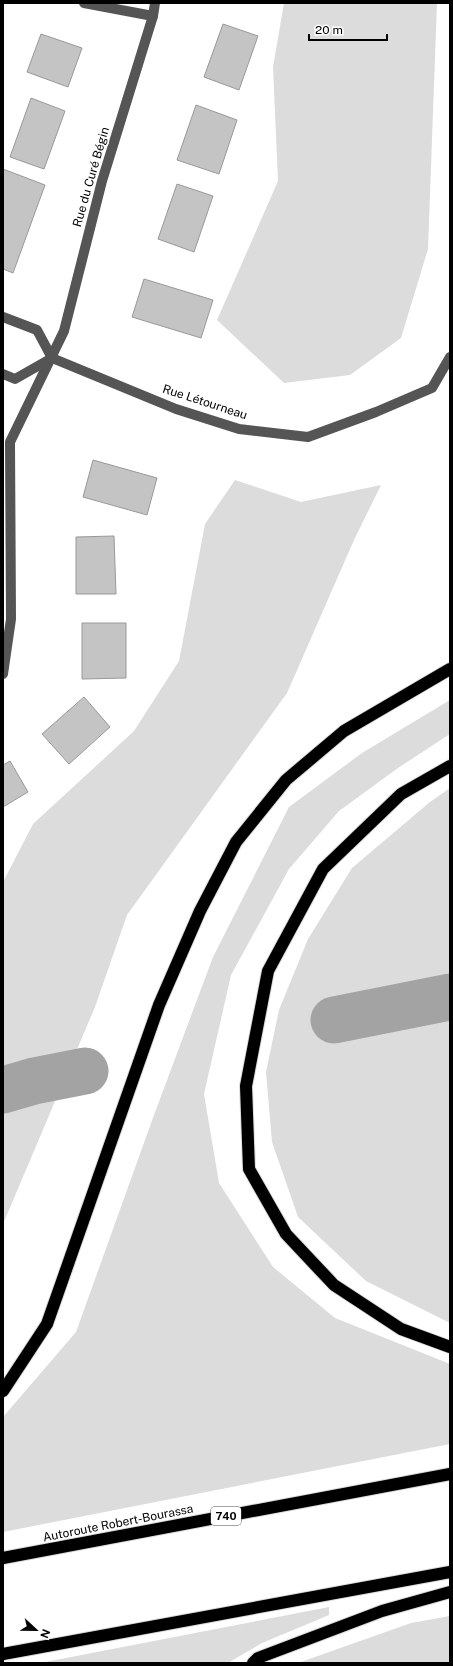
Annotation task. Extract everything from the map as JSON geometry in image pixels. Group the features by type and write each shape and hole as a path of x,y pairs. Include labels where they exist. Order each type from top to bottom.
{"highway":[{"path":"3,1391 47,1324 159,1005 200,911 236,842 286,780 344,731 450,669"},
{"path":"450,766 401,794 323,869 268,971 246,1086 249,1169 286,1234 334,1285 401,1329 450,1347"},
{"name":"Autoroute Robert-Bourassa","path":"3,1558 450,1474"},
{"path":"3,1654 450,1572"},
{"path":"253,1663 258,1658 382,1611 450,1592"}],"street":[{"path":"84,3 153,16"},
{"name":"Rue du Curé Bégin","path":"3,674 11,619 10,442 64,331 102,181 153,16 155,3"},
{"path":"3,317 37,330 52,358 15,379 3,374"},
{"name":"Rue Létourneau","path":"52,358 176,409 239,429 308,437 376,412 432,388 450,357"}],"shaded area":[{"path":"284,3 437,3 428,249 401,338 350,375 284,383 217,320 278,181 273,67"},
{"path":"235,480 301,502 381,485 354,540 287,693 127,915 95,1007 3,1224 3,882 33,824 134,731 179,661 205,524"},
{"path":"450,700 450,734 398,768 339,811 289,869 231,975 204,1094 219,1183 273,1267 335,1318 450,1364 450,1444 3,1532 3,1417 76,1332 213,957 289,807 362,753"},
{"path":"450,788 450,1323 366,1281 298,1217 272,1142 266,1072 279,1010 308,939 352,868 430,802"},
{"path":"329,1607 329,1615 262,1643 228,1663 40,1663"},
{"path":"450,1616 450,1663 298,1663 411,1623"}],"building":[{"path":"223,24 258,36 239,90 204,77"},
{"path":"41,34 82,48 68,87 27,72"},
{"path":"31,98 65,111 44,169 10,157"},
{"path":"196,105 237,120 219,174 177,160"},
{"path":"3,169 45,185 13,273 3,269"},
{"path":"177,184 213,196 194,252 158,239"},
{"path":"144,279 213,300 201,338 132,317"},
{"path":"93,460 157,478 147,515 83,497"},
{"path":"114,536 116,594 76,594 76,537"},
{"path":"82,623 126,623 126,678 82,679"},
{"path":"84,697 110,727 69,764 42,734"},
{"path":"10,761 28,792 3,807 3,765"}],"waterway":[{"path":"334,1020 450,997"},
{"path":"3,1090 34,1081 85,1071"}]}
